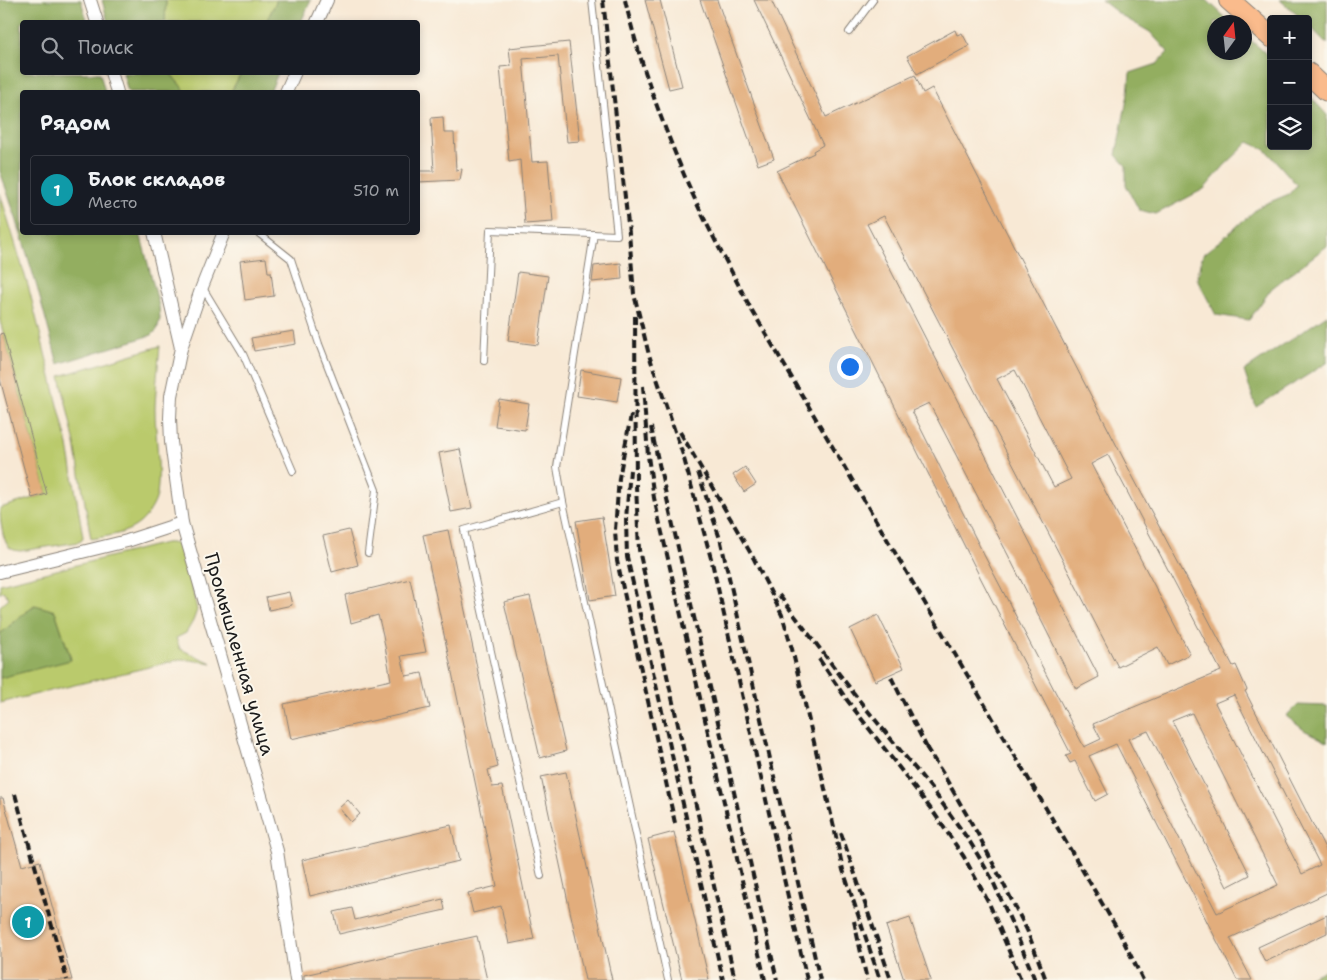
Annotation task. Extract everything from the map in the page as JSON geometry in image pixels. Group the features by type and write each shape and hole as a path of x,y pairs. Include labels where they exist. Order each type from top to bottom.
{"main road":[{"path":"1228,0 1267,34"},
{"path":"1312,77 1327,91"}],"street":[{"path":"90,0 96,20"},
{"path":"318,20 327,0"},
{"path":"112,75 116,90"},
{"path":"287,90 293,75"},
{"path":"155,235 181,348"},
{"name":"Промышленная улица","path":"223,235 181,348 172,396 170,442 182,523 277,851 296,980"},
{"path":"0,572 127,541 182,523"}],"lane":[{"path":"484,361 490,230 617,235 592,0"},
{"path":"849,32 873,0"},
{"path":"594,234 557,467 563,502 668,980"},
{"path":"261,235 291,259 319,344 376,490 368,553"},
{"path":"202,287 243,354 293,471"},
{"path":"541,876 464,530 563,502"}],"green space":[{"path":"0,0 81,0 86,20 20,20 20,75 101,75 104,90 20,90 20,231 0,171"},
{"path":"102,0 166,0 165,20 107,20"},
{"path":"166,0 277,0 267,20 165,20"},
{"path":"277,0 311,0 302,20 267,20"},
{"path":"1101,0 1207,0 1223,15 1207,15 1207,60 1252,60 1252,41 1267,54 1267,150 1312,150 1312,98 1327,115 1327,246 1272,288 1249,320 1216,315 1197,279 1203,254 1260,206 1289,194 1297,185 1266,150 1249,142 1204,189 1156,214 1139,210 1126,185 1126,166 1116,155 1128,94 1130,73 1157,64 1168,52 1150,32 1122,16"},
{"path":"1280,0 1327,0 1327,44 1312,28 1312,15 1297,15"},
{"path":"124,75 172,75 184,90 127,90"},
{"path":"172,75 240,75 232,90 184,90"},
{"path":"240,75 277,75 271,90 232,90"},
{"path":"0,193 29,289 68,445 83,537 79,542 21,551 16,551 9,547 5,539 0,508 47,494 0,321"},
{"path":"21,235 141,235 159,306 160,319 157,330 152,335 58,364"},
{"path":"1327,315 1327,363 1256,407 1244,371"},
{"path":"160,346 155,407 158,474 156,499 149,513 136,526 118,534 91,539 75,444 60,376"},
{"path":"165,543 177,545 185,555 197,610 186,633 176,638 180,649 212,663 182,659 0,703 0,678 71,659 55,611 34,605 0,634 0,606 9,598 3,591 0,594 0,584"},
{"path":"35,605 55,611 71,660 0,678 0,634"},
{"path":"1297,705 1327,706 1327,742 1304,730 1286,716"},
{"path":"1327,969 1327,980 1306,980 1306,979"}],"building":[{"path":"645,0 660,0 682,86 669,89"},
{"path":"700,0 717,0 774,159 758,165"},
{"path":"754,0 771,0 826,117 915,75 923,93 932,88 1134,479 1233,666 1236,665 1247,690 1245,691 1327,852 1327,893 1230,938 1252,980 1237,980 1116,744 1089,756 1108,794 1095,801 1075,761 1070,763 1066,756 1071,754 979,575 777,171 814,153 813,151 823,145","holes":["884,216 1118,667 1158,647 1167,665 1190,654 1091,464 1108,455 1221,671 1093,724 1101,739 1084,747 983,553 912,411 929,403 1076,689 1099,677 867,224","1015,370 1071,479 1054,487 997,379","1234,695 1320,865 1302,874 1215,703","1192,713 1278,885 1217,913 1128,739 1148,731 1227,887 1250,875 1172,721"]},
{"path":"955,30 957,35 962,33 969,46 917,74 907,56"},
{"path":"569,42 580,141 567,142 558,56 523,59 532,162 548,161 553,222 525,224 520,160 509,162 500,67 511,66 509,48"},
{"path":"443,117 444,133 454,133 456,170 462,169 460,180 420,182 420,171 434,171 431,118"},
{"path":"266,258 268,272 271,272 274,296 245,300 240,261"},
{"path":"621,263 622,279 592,282 594,266"},
{"path":"518,272 548,276 538,345 508,341"},
{"path":"294,331 296,344 254,351 251,338"},
{"path":"3,333 47,494 32,498 0,379 0,334"},
{"path":"581,370 621,377 617,402 577,396"},
{"path":"499,399 529,404 525,430 495,426"},
{"path":"460,449 472,508 451,512 439,453"},
{"path":"745,467 756,484 744,492 733,475"},
{"path":"602,517 615,596 590,600 576,521"},
{"path":"349,530 358,565 332,572 323,536"},
{"path":"448,530 498,767 488,770 492,787 502,786 534,939 509,944 501,906 473,913 468,893 497,886 423,535"},
{"path":"410,579 426,652 401,656 406,676 422,673 430,708 291,739 284,704 391,680 378,615 351,623 345,595"},
{"path":"289,592 292,605 269,610 266,597"},
{"path":"530,596 566,751 540,758 504,602"},
{"path":"878,615 904,668 875,681 850,629"},
{"path":"566,772 612,980 585,980 541,777"},
{"path":"0,798 3,798 22,866 40,861 72,980 0,980"},
{"path":"348,800 360,814 351,822 339,808"},
{"path":"451,825 459,861 310,896 302,860"},
{"path":"674,832 709,980 682,980 648,839"},
{"path":"443,899 445,910 339,934 334,912 352,908 355,920"},
{"path":"1327,915 1327,933 1265,962 1258,947"},
{"path":"910,918 931,980 904,980 886,926"},
{"path":"477,936 487,980 304,980 304,975"}],"railway":[{"path":"603,0 634,294 649,355 683,455 712,562 807,980"},
{"path":"625,0 644,68 659,112 685,177 716,243 750,307 1119,932 1143,980"},
{"path":"635,316 636,486 639,550 735,980"},
{"path":"643,386 648,456 654,498 765,980"},
{"path":"631,415 619,478 615,530 617,561 675,823"},
{"path":"651,427 777,980"},
{"path":"680,432 754,559 782,615 792,649 843,870 880,980"},
{"path":"630,470 626,519 627,557 723,980"},
{"path":"698,472 721,542 820,980"},
{"path":"779,595 859,700 932,789 970,842 991,877 1035,980"},
{"path":"819,659 847,700 934,813 964,857 989,903 1021,980"},
{"path":"891,677 929,752"},
{"path":"926,747 979,836 1027,930 1046,980"},
{"path":"15,794 67,980"},
{"path":"841,833 891,980"},
{"path":"854,921 867,980"}],"place":[{"name":"Блок складов","path":"28,922"}]}
